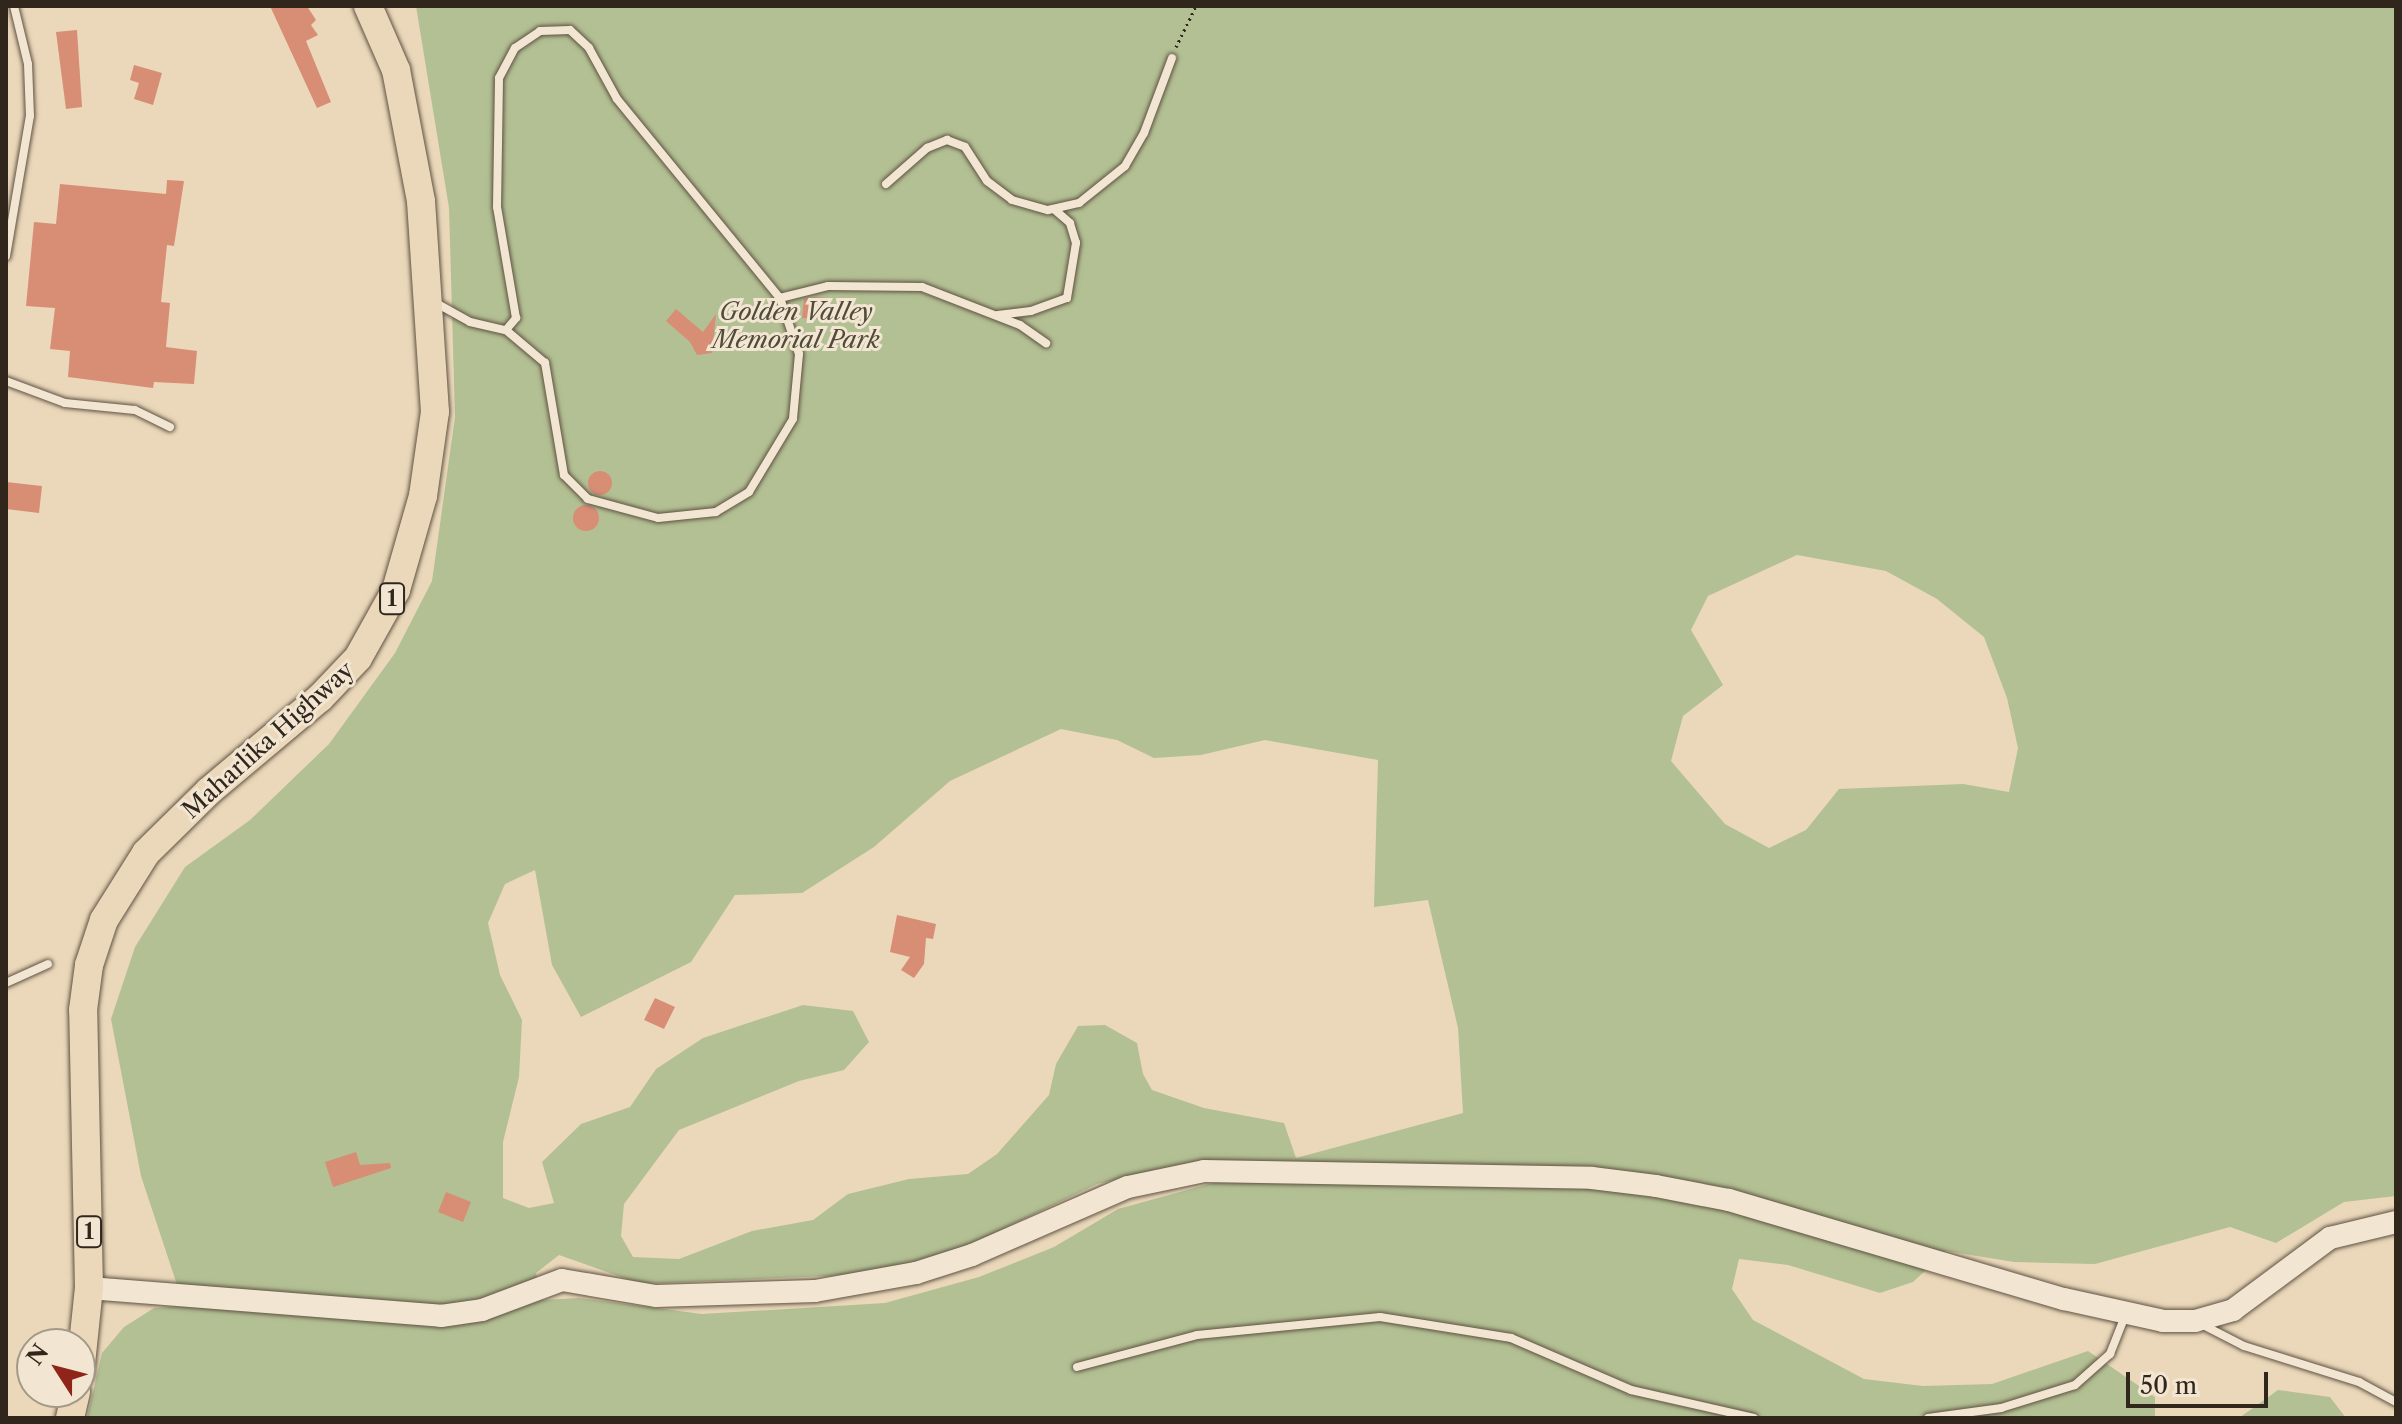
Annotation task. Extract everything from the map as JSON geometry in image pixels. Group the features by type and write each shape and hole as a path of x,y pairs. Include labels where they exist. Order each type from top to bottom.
{"highway":[{"name":"Maharlika Highway","path":"85,1328 89,1288 83,1010 89,965 122,884 146,853 209,791 320,698 358,658 396,590 423,496 435,412 429,298 411,132 389,45 368,6"}],"main road":[{"path":"89,1288 441,1316 482,1310 562,1280 668,1296 842,1289 958,1260 1128,1187 1204,1171 1592,1178 1656,1186 1729,1200 2126,1313 2195,1321 2233,1310 2330,1238 2396,1222"}],"lane":[{"path":"6,256 30,116 28,64 14,6"},
{"path":"429,298 459,318 506,330 545,363 564,475 588,499 658,518 716,512 749,492 793,419 799,354 780,298 617,99 589,48 570,30 540,31 515,48 499,78 497,207 516,318 506,330"},
{"path":"1055,210 1079,203 1125,166 1144,133 1172,58"},
{"path":"886,184 927,148 947,140 965,147 987,181 1012,200 1055,210 1070,223 1076,243 1067,298 1031,311 997,315"},
{"path":"780,298 828,286 922,287 997,315 1046,343"},
{"path":"6,381 65,403 135,410 170,427"},
{"path":"6,983 48,964"},
{"path":"1928,1418 2001,1408 2075,1385 2110,1354 2126,1313"},
{"path":"1077,1367 1197,1335 1380,1317 1511,1338 1631,1390 1754,1418"},
{"path":"2195,1321 2244,1346 2359,1382 2396,1402"}],"path":[{"path":"1172,58 1196,6"}],"green space":[{"name":"Golden Valley Memorial Park","path":"416,6 2396,6 2396,1196 2344,1202 2276,1243 2230,1227 2095,1264 2014,1262 1946,1251 1913,1282 1880,1293 1788,1265 1739,1259 1732,1289 1753,1320 1864,1379 1923,1386 1992,1384 2088,1351 2155,1397 2155,1418 87,1418 89,1408 96,1408 96,1379 102,1353 124,1327 154,1308 184,1306 141,1176 111,1019 135,947 185,867 250,820 329,744 395,653 432,581 455,417 449,208","holes":["1797,555 1886,571 1937,599 1984,637 2007,698 2018,748 2009,792 1963,784 1839,789 1806,830 1769,848 1725,824 1671,761 1683,716 1723,685 1691,630 1708,596","1061,729 1117,740 1154,758 1201,755 1265,740 1378,760 1374,907 1428,900 1458,1028 1463,1113 1296,1158 1284,1123 1204,1108 1152,1090 1143,1074 1137,1043 1105,1025 1078,1026 1056,1064 1049,1095 997,1154 968,1174 909,1179 848,1194 813,1220 752,1231 679,1259 633,1257 621,1236 624,1204 679,1130 799,1081 844,1070 869,1042 853,1011 803,1005 703,1038 656,1069 630,1107 581,1124 542,1162 554,1203 529,1208 503,1198 503,1142 519,1077 522,1020 500,975 488,923 505,884 535,870 552,965 581,1017 691,962 735,895 802,893 874,847 950,781","1192,1163 1256,1171 1118,1209 1054,1247 979,1277 885,1303 702,1314 579,1298 542,1300 536,1273 559,1255 641,1284 873,1274 930,1264 1097,1184"]},
{"path":"2278,1390 2330,1397 2346,1418 2239,1418"}],"building":[{"path":"270,6 307,6 316,20 311,25 318,35 306,41 331,102 317,108"},
{"path":"77,30 82,107 66,109 56,32"},
{"path":"134,65 162,73 153,105 134,99 139,83 130,80"},
{"path":"167,180 184,181 174,246 167,245 161,302 170,303 166,347 197,351 194,384 154,382 153,388 68,377 70,351 50,349 55,308 26,306 34,222 56,224 60,184 166,194"},
{"path":"829,298 827,320 802,318 804,299"},
{"path":"676,309 703,332 716,314 712,353 697,355 690,342 666,321"},
{"path":"600,471 608,475 612,483 608,491 600,495 592,491 588,483 592,475"},
{"path":"6,482 42,486 39,513 6,509"},
{"path":"586,505 595,509 599,518 595,527 586,531 577,527 573,518 577,509"},
{"path":"897,915 936,924 933,939 926,938 924,964 914,978 901,970 910,957 890,952"},
{"path":"655,998 675,1007 664,1029 644,1020"},
{"path":"356,1152 360,1165 390,1163 391,1168 333,1187 325,1162"},
{"path":"446,1192 471,1202 463,1222 438,1212"}]}
